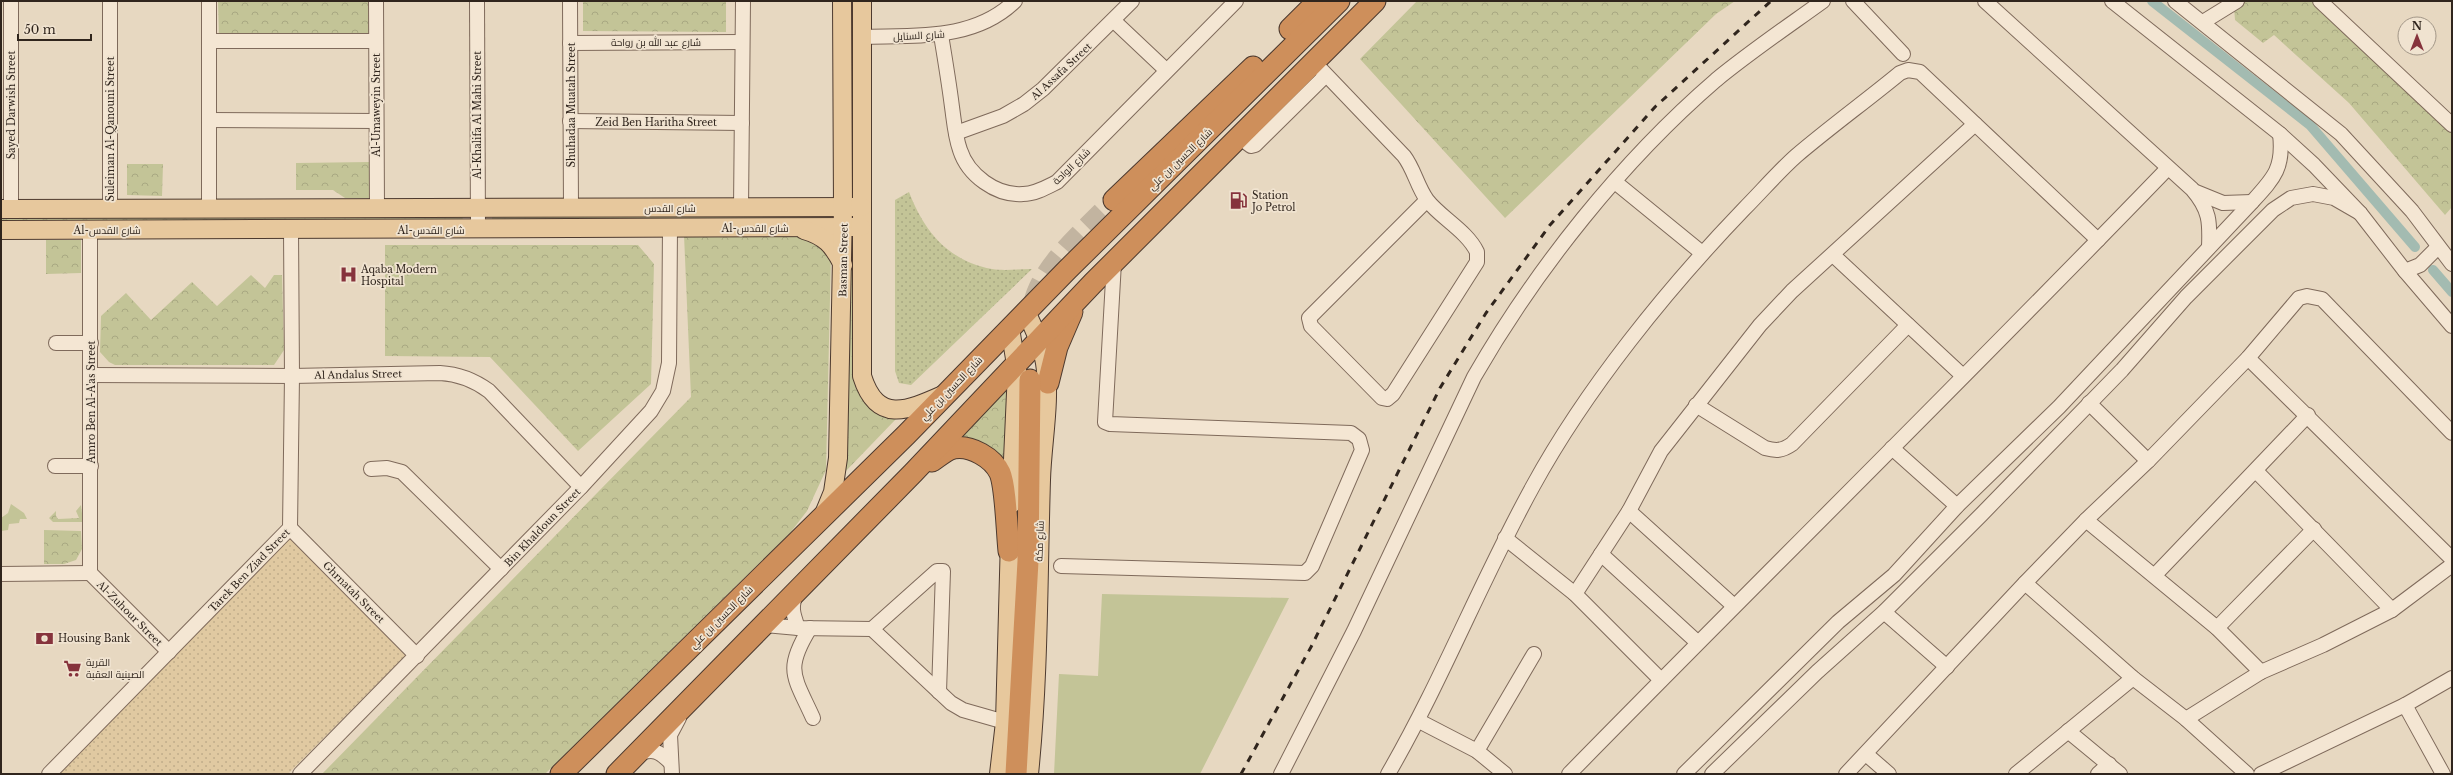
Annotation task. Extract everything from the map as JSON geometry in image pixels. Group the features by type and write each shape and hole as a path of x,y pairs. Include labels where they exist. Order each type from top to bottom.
{"highway":[{"path":"1114,200 1261,59 1318,1"},
{"name":"شارع الحسين بن علي","path":"561,774 946,394 1026,312 1339,1"},
{"path":"617,774 913,473 1114,262 1239,137 1274,115 1320,69 1375,1"},
{"path":"1016,774 1039,382 1081,296"},
{"path":"913,473 952,448 968,448 987,458 1000,474 1009,551"}],"main road":[{"name":"Basman Street","path":"823,516 833,492 838,458 843,265 842,1"},
{"name":"Basman Street","path":"862,1 862,376 868,392 881,406 898,411 908,410 946,394"},
{"path":"816,208 833,199 843,185"},
{"name":"شارع القدس","path":"478,209 862,207"},
{"path":"6,209 478,209"},
{"name":"Al-شارع القدس","path":"1,230 478,230 861,227"},
{"path":"798,228 825,238 834,247 843,265"},
{"name":"شارع مكة","path":"1026,312 1039,340 1045,362 1039,382 1042,452 1035,708 1029,774"},
{"path":"999,774 1005,722 1009,551 1016,364 1010,328"}],"street":[{"name":"Sayed Darwish Street","path":"6,209 6,45 11,1"},
{"name":"Suleiman Al-Qanouni Street","path":"110,1 110,209"},
{"path":"209,1 209,208"},
{"name":"Al-Umaweyin Street","path":"376,1 377,209"},
{"name":"Al-Khalifa Al Mahi Street","path":"477,1 478,230"},
{"name":"Shuhadaa Muatah Street","path":"570,1 571,209"},
{"path":"741,208 743,1"},
{"name":"شارع السنايل","path":"862,37 941,35 965,30 987,20 1015,1"},
{"name":"Al Assafa Street","path":"956,133 1003,116 1024,104 1043,89 1114,21 1132,1"},
{"name":"شارع الواحة","path":"941,35 956,133 960,150 966,162 990,187 1006,192 1023,194 1040,191 1057,182 1166,70 1236,1"},
{"path":"1281,774 1354,631 1474,377 1497,336 1545,266 1615,182 1671,121 1717,80 1823,1"},
{"path":"1853,1 1903,54"},
{"path":"1985,1 2192,189 2203,202 2208,214 2209,248"},
{"path":"2112,1 2280,134 2314,164 2360,213 2405,271 2452,326"},
{"path":"2175,1 2341,134 2412,211 2452,264"},
{"path":"2203,22 2237,1"},
{"path":"2320,1 2452,125"},
{"path":"1114,21 1166,70"},
{"path":"209,41 376,41"},
{"name":"شارع عبد الله بن رواحة","path":"570,43 742,42"},
{"path":"1320,69 1404,156 1414,170 1416,180 1427,200 1475,248 1477,262 1393,394 1388,399 1382,398 1311,326 1310,318 1427,200"},
{"path":"1388,774 1419,721 1505,538 1534,484 1574,421 1621,355 1702,253 1795,157 1900,73 1908,70 1920,72 2098,240"},
{"path":"209,120 376,121"},
{"name":"Zeid Ben Haritha Street","path":"570,121 742,123"},
{"path":"1575,594 1629,511 1661,452 1696,404 1765,319 1792,291 1975,124"},
{"path":"1684,774 1838,622 1894,575 1957,506 2059,407 2173,284 2252,202 2278,170 2281,152 2280,134"},
{"path":"1569,774 1697,642 1892,448 2168,168"},
{"path":"1615,182 1702,253"},
{"path":"2192,189 2223,203 2252,202"},
{"path":"1712,774 1816,672 1884,612 2089,403 2186,298 2274,210 2291,198 2313,194 2326,196 2360,213"},
{"name":"Bin Khaldoun Street","path":"300,774 581,487 651,411 663,391 669,363 670,228"},
{"name":"Amro Ben Al-A'as Street","path":"90,230 90,573"},
{"name":"Tarek Ben Ziad Street","path":"49,774 290,528 292,376 291,230"},
{"path":"2405,271 2420,265 2438,247"},
{"path":"1833,255 1963,376"},
{"path":"1060,566 1305,573 1312,566 1362,450 1359,439 1350,432 1105,422 1114,262"},
{"path":"2173,284 2186,298"},
{"path":"1846,774 2025,583 2086,520 2148,461 2248,358 2299,298 2314,296 2322,299 2451,430"},
{"path":"1696,404 1765,448 1775,451 1784,449 1908,325"},
{"path":"56,343 91,343"},
{"path":"2248,358 2308,415 2452,559"},
{"name":"Al Andalus Street","path":"91,375 292,376 440,373 466,378 489,391 581,487"},
{"path":"2089,403 2148,461"},
{"path":"2155,575 2308,415"},
{"path":"1892,448 1957,506"},
{"path":"55,466 91,466"},
{"path":"371,469 388,468 402,472 501,569"},
{"path":"2256,471 2392,610"},
{"path":"1629,511 1734,606"},
{"path":"2086,520 2155,575 2217,628 2261,672"},
{"name":"Ghrnatah Street","path":"290,528 417,656"},
{"path":"2217,628 2314,529"},
{"path":"1505,538 1575,594 1661,680"},
{"path":"1601,554 1697,642"},
{"path":"2186,719 2261,672 2323,645 2392,610 2452,565"},
{"path":"872,629 937,571 943,571 940,692"},
{"path":"1,574 90,573"},
{"name":"Al-Zuhour Street","path":"90,573 169,652"},
{"path":"2025,583 2133,678 2186,719 2247,774"},
{"path":"800,589 792,602 792,612 804,628"},
{"path":"1884,612 1947,667"},
{"path":"765,625 804,628 872,629 940,692 963,710 1005,722"},
{"path":"804,628 797,648 793,668 797,684 813,718"},
{"path":"1477,751 1534,654"},
{"path":"2017,774 2133,678"},
{"path":"2261,774 2405,705 2452,678"},
{"path":"672,769 670,735 686,705"},
{"path":"2405,705 2443,774"},
{"path":"1419,721 1477,751 1505,774"},
{"path":"2068,731 2120,774"},
{"path":"1726,734 1739,746"},
{"path":"636,755 651,749 659,752 672,769"},
{"path":"1866,754 1889,774"},
{"path":"2098,774 2109,764"}],"green space":[{"path":"218,1 369,1 369,34 219,37"},
{"path":"583,1 726,1 726,32 583,31"},
{"path":"849,1 856,1 856,194 850,207"},
{"path":"1417,1 1735,1 1716,14 1505,218 1360,59"},
{"path":"2244,1 2315,1 2452,125 2452,207 2445,215 2349,103 2274,35 2263,43 2235,20 2234,7"},
{"path":"370,162 371,198 345,198 333,190 296,190 296,163"},
{"path":"127,164 163,164 162,196 127,195"},
{"path":"909,192 922,219 930,231 950,251 976,265 992,269 1032,269 911,385 899,383 895,371 895,200"},
{"path":"831,213 831,222 492,225 492,216"},
{"path":"461,215 463,218 461,221 1,224 1,217"},
{"path":"684,235 804,236 817,242 831,255 826,470 807,511 790,533 545,774 322,774 691,397"},
{"path":"849,236 853,236 852,296 854,306 855,368 858,389 867,404 874,410 883,415 896,419 844,473"},
{"path":"46,240 81,240 81,273 46,274"},
{"path":"385,245 638,245 654,264 651,384 578,451 490,357 385,356"},
{"path":"251,275 265,288 274,275 282,275 284,350 274,365 115,365 109,362 100,352 101,316 126,293 151,320 192,282 217,306"},
{"path":"1007,387 1008,458 1002,461 959,437"},
{"path":"11,504 24,513 27,519 20,519 19,523 9,524 8,530 1,531 1,518 8,513"},
{"path":"81,505 83,522 53,522 49,518 56,511 56,516 58,519 79,518 76,511"},
{"path":"44,530 81,531 82,549 76,560 64,564 44,564"},
{"path":"1102,594 1289,598 1200,774 1054,774 1059,674 1098,676"}],"sand":[{"path":"291,538 408,653 288,774 44,774 274,543"}],"waterway":[{"path":"2152,1 2310,125 2415,247"},
{"path":"2433,270 2452,292"}],"tunnel":[{"path":"1034,302 1039,288 1056,260 1114,200"}],"railway":[{"path":"1241,774 1311,647 1440,388 1486,313 1550,225 1655,107 1771,1"}],"place":[{"name":"Station Jo Petrol","path":"1239,201"},
{"name":"Aqaba Modern Hospital","path":"348,275"},
{"name":"Housing Bank","path":"45,638"},
{"name":"القرية الصينية العقبة","path":"73,668"}]}
